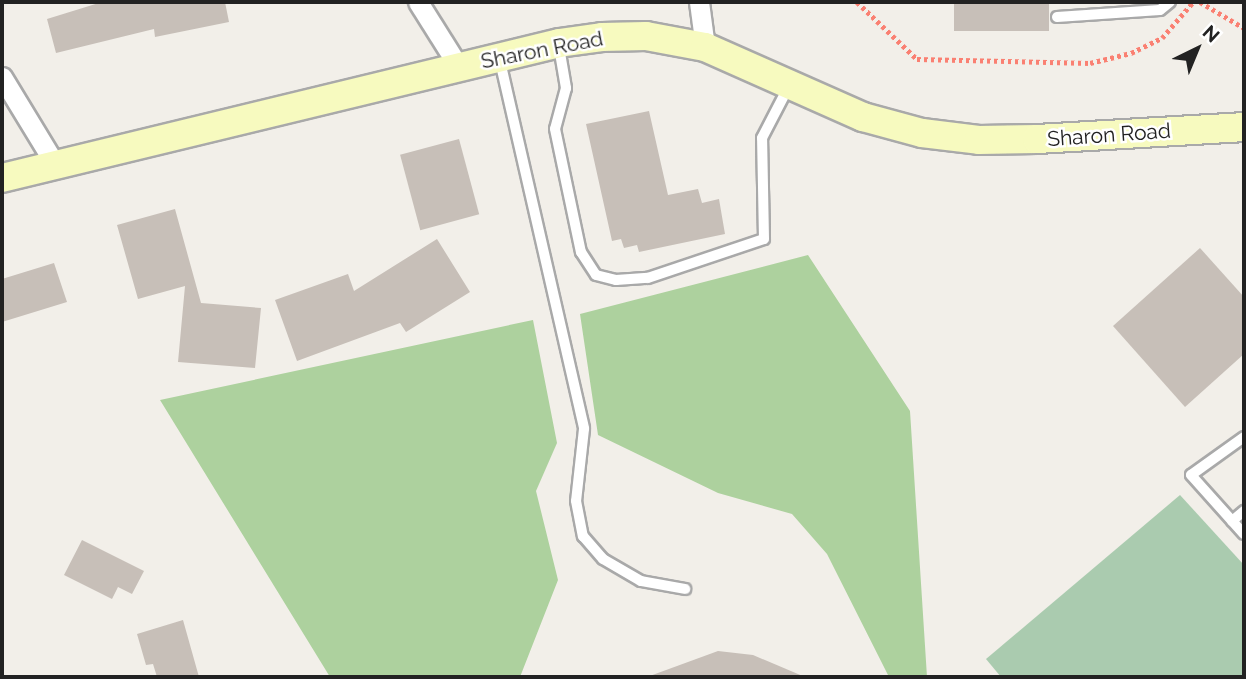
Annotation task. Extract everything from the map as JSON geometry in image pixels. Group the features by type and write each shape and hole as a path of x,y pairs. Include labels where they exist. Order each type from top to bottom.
{"main road":[{"name":"Sharon Road","path":"2,178 559,43 646,36 705,47 875,121 979,140 1244,127"}],"street":[{"path":"418,2 459,67"},
{"path":"699,2 705,47"},
{"path":"2,77 55,164"}],"lane":[{"path":"1057,17 1160,10 1170,2"},
{"path":"559,43 566,88 555,130 581,252 596,275 616,280 648,278 764,239 762,138 790,83"},
{"path":"499,57 584,429 576,501 583,536 603,559 641,580 685,589"},
{"path":"1244,436 1191,475 1244,534"},
{"path":"1232,521 1244,511"}],"path":[{"path":"857,2 917,60 1090,63 1131,53 1162,38 1193,2"},
{"path":"1200,2 1244,28"}],"green space":[{"path":"808,255 910,411 927,677 889,677 827,554 792,514 718,493 598,435 580,314"},
{"path":"533,320 557,443 536,491 558,580 520,677 330,677 160,400"},
{"path":"1180,495 1244,565 1244,677 1001,677 986,659"}],"building":[{"path":"102,2 225,2 229,22 155,37 154,29 56,53 47,19"},
{"path":"954,2 1049,2 1049,31 954,31"},
{"path":"649,111 668,195 698,189 702,203 719,199 725,234 639,252 637,245 624,248 621,239 612,241 586,124"},
{"path":"459,139 479,214 420,230 400,155"},
{"path":"175,209 201,303 261,308 255,368 178,362 185,286 138,299 117,225"},
{"path":"437,239 470,292 406,332 400,323 297,361 275,300 348,274 354,291"},
{"path":"1200,248 1244,297 1244,354 1185,407 1113,326"},
{"path":"54,263 67,302 2,322 2,279"},
{"path":"82,540 144,571 132,594 118,587 112,599 64,575"},
{"path":"183,620 199,677 157,677 153,664 146,665 137,634"},
{"path":"718,651 753,655 805,677 647,677"}]}
